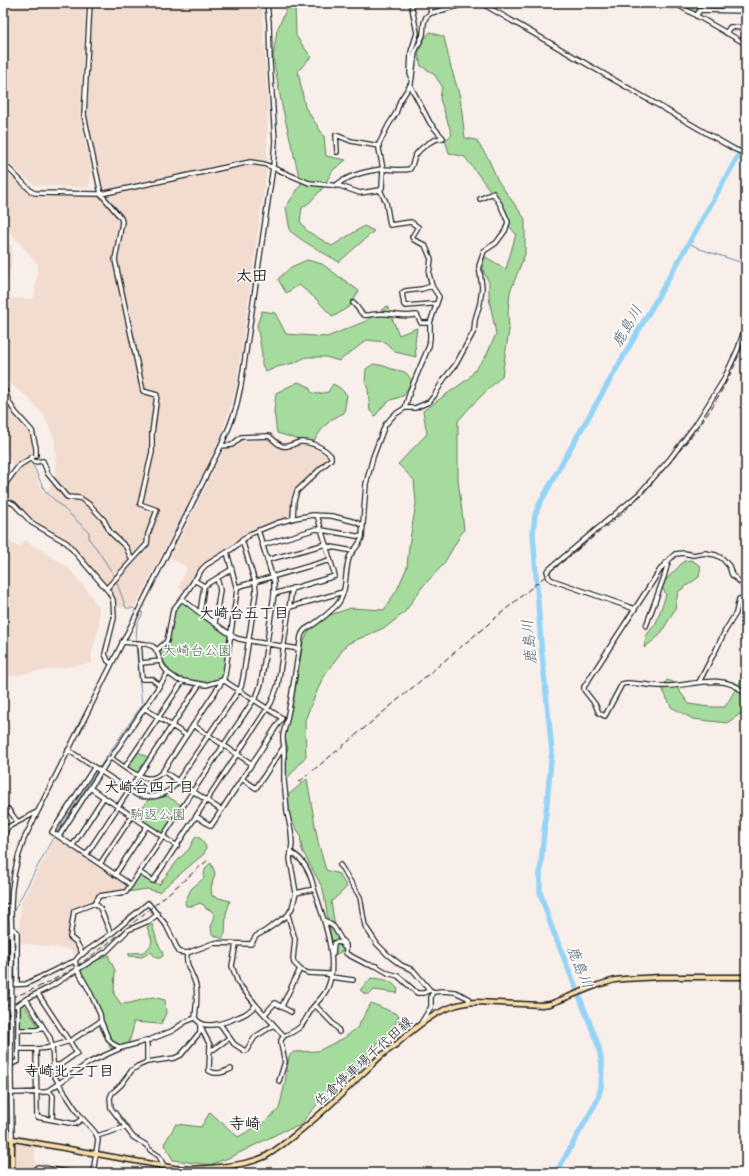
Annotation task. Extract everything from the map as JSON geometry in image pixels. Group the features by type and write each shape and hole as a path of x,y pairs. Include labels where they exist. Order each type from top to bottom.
{"main road":[{"name":"佐倉停車場千代田線","path":"3,1137 184,1169 221,1166 250,1161 269,1154 299,1132 381,1056 421,1023 434,1014 449,1007 469,1002 550,1004 615,980 634,977 746,977"},
{"path":"12,1138 12,1173"}],"street":[{"path":"90,3 84,115 101,194 121,218 122,222 115,260 143,391 157,395 152,433 152,452 140,504 157,510 148,534 147,544 107,588"},
{"path":"12,1138 11,906 16,861 24,839 37,812 221,446 236,408 241,384 273,167 275,141 267,3"},
{"path":"411,3 417,33 411,52 410,74 412,78"},
{"path":"430,3 431,13"},
{"path":"405,408 429,346 430,323 439,297 432,286 429,274 431,258 425,245 414,240 412,237 418,227 411,222 390,225 386,202 380,190 382,188 383,169 379,146 380,140 396,114 400,101 410,85 415,52 423,35 426,17 431,13 469,3"},
{"path":"483,3 734,149 746,154"},
{"path":"676,3 746,44"},
{"path":"704,3 704,10"},
{"path":"696,16 700,10 746,11"},
{"path":"726,33 730,27 746,28 746,22"},
{"path":"335,186 342,181 370,171 383,169 410,169 418,151 435,140 443,138 430,123 410,85"},
{"path":"337,152 336,135 350,141 379,146"},
{"path":"3,163 32,192 35,193 101,194 245,163 256,162 273,167 310,183 335,186 360,194 380,190"},
{"path":"6,985 18,983 26,984 65,964 75,961 79,956 111,934 148,903 166,925 179,952 187,953 214,943 222,942 251,944 256,936 288,915 292,908 296,893 290,859 292,844 284,781 283,735 302,631 305,628 315,624 336,606 343,592 346,582 348,560 362,537 366,484 375,451 385,424 394,415 405,408 415,408 429,402 456,364 474,331 482,287 479,266 484,251 496,243 505,231 508,222 493,193 480,199"},
{"path":"432,286 405,291 402,293 404,305 436,304"},
{"path":"353,303 363,315 378,313 406,316 417,315 421,323 430,323"},
{"path":"635,609 552,580 546,572 640,493 669,460 696,424 723,381 738,350 746,325"},
{"path":"3,386 10,404 32,431 36,448 36,455 20,464 7,480 3,494"},
{"path":"221,446 232,445 242,437 269,436 282,446 301,442 312,444 329,453 331,459 297,491 294,501 293,518"},
{"path":"31,457 34,462 43,462 48,474 67,497 80,498 90,504 104,520 110,532 126,547 132,560"},
{"path":"3,499 14,504 32,523 67,544 107,588 111,595 114,618 104,654 111,663"},
{"path":"156,651 167,641 173,610 202,569 250,534 273,524 293,518 317,515 332,516 356,522 363,526"},
{"path":"274,594 335,576 317,515"},
{"path":"263,545 316,529 362,537"},
{"path":"83,954 76,942 70,937 74,911 96,903 99,896 126,892 254,700 261,684 274,594 274,582 258,530"},
{"path":"68,750 129,791 144,797 156,796 168,791 178,781 239,690 243,678 256,596 255,582 242,540"},
{"path":"267,560 326,545 353,552"},
{"path":"111,758 145,779 157,777 163,771 223,680 225,676 237,595 237,587 227,552"},
{"path":"742,691 737,686 711,681 667,686 627,683 622,684 605,716 598,713 595,704 584,688 662,567 675,554 684,553 693,555 705,553 716,555 723,559 729,566 732,575 740,582 746,584"},
{"path":"237,587 330,560"},
{"path":"646,626 664,577 668,561"},
{"path":"200,613 204,586 232,569"},
{"path":"216,623 220,590 217,578"},
{"path":"194,580 204,586"},
{"path":"139,872 153,882 268,709 278,685 292,588"},
{"path":"290,607 343,592"},
{"path":"699,682 736,613 739,599 746,598"},
{"path":"182,599 231,635 239,639 299,649"},
{"path":"122,642 152,646 168,673 174,678 183,681 210,685 223,680"},
{"path":"139,644 142,680 152,680 160,685"},
{"path":"141,663 160,661"},
{"path":"59,836 100,772 168,673"},
{"path":"196,816 211,826 282,718 223,680"},
{"path":"125,767 183,681"},
{"path":"86,855 199,684"},
{"path":"144,708 186,735"},
{"path":"193,725 252,764"},
{"path":"242,779 256,788 284,747"},
{"path":"94,768 52,832 130,885"},
{"path":"163,771 222,810"},
{"path":"90,788 177,846"},
{"path":"73,845 104,797"},
{"path":"8,808 17,821"},
{"path":"3,845 5,832 8,827 37,812"},
{"path":"100,864 132,816"},
{"path":"115,874 147,826"},
{"path":"292,853 303,862 314,889 324,920 332,962"},
{"path":"340,865 360,897 365,926 373,939 388,955 401,965 413,970 432,991 431,1007 421,1023"},
{"path":"296,893 314,889"},
{"path":"96,903 100,908 111,934"},
{"path":"3,906 11,906"},
{"path":"12,1064 6,1061 5,1007 18,1005 78,970 107,951 128,930 148,921 158,914"},
{"path":"288,915 295,939 294,963 300,969 308,973 327,974 353,980"},
{"path":"324,920 334,927 340,939 346,945 346,952"},
{"path":"12,928 17,932 18,983"},
{"path":"3,993 6,991 6,935 12,934"},
{"path":"279,1081 285,1062 281,1040 284,1036 300,1028 328,988 331,976 334,943 339,942 342,944 346,952 351,957 398,976 417,993 432,991 455,992 468,998 469,1002"},
{"path":"236,944 232,966 238,983 284,1036"},
{"path":"187,953 187,964 196,986 197,1003 195,1018"},
{"path":"75,961 100,1014 101,1021 108,1038 113,1044 121,1048"},
{"path":"282,1006 300,969"},
{"path":"38,994 77,1053 60,1065 54,1065"},
{"path":"26,999 50,1038 54,1075 58,1084 82,1118 97,1136 98,1140 93,1173"},
{"path":"265,1014 275,1003 291,1012"},
{"path":"12,1064 18,1061 18,1005"},
{"path":"195,1018 201,1023 214,1025 220,1024 242,1016 256,1005"},
{"path":"315,1005 338,1029 339,1032"},
{"path":"12,1093 36,1093 49,1091 90,1062 121,1048 172,1031 185,1022 195,1018"},
{"path":"18,1049 47,1048 70,1041 101,1021"},
{"path":"201,1023 203,1032 210,1045 210,1069 208,1070 217,1073 231,1069"},
{"path":"164,1166 160,1156 133,1137 111,1108 110,1096 112,1092 121,1085 132,1070 147,1062 159,1059 171,1059 179,1056 200,1032 201,1023"},
{"path":"220,1024 234,1044 246,1051 255,1037 274,1025"},
{"path":"18,1030 37,1030 43,1027"},
{"path":"210,1050 214,1049 229,1038"},
{"path":"146,1040 148,1045 147,1062"},
{"path":"36,1049 37,1117 75,1124 82,1118"},
{"path":"49,1091 53,1096 52,1120"},
{"path":"97,1136 126,1127"},
{"path":"36,1173 37,1166 74,1173"}],"shaded area":[{"path":"3,3 86,3 80,114 91,169 89,188 35,185 16,170 3,156"},
{"path":"93,3 262,3 268,105 267,161 246,159 104,191 87,114"},
{"path":"658,3 674,3 674,12"},
{"path":"253,165 267,168 236,388 217,448 135,606 115,608 113,593 68,542 32,520 10,498 4,497 8,482 22,466 30,461 44,494 56,479 55,441 44,415 26,396 3,378 3,318 7,298 34,299 38,265 3,224 3,170 32,196 99,196"},
{"path":"3,239 12,246 11,268 3,289"},
{"path":"3,392 9,408 29,432 33,449 32,454 13,467 3,442"},
{"path":"268,439 282,449 300,445 312,447 327,456 326,460 295,490 291,516 253,529 201,565 186,592 179,587 187,567 170,558 224,449 235,447 243,441"},
{"path":"3,538 20,548 25,540 68,567 86,589 99,608 99,628 92,652 92,663 3,677"},
{"path":"56,837 128,885 126,890 98,895 95,902 76,910 70,932 80,951 79,953 74,953 72,950 20,943 20,904"},
{"path":"3,1141 35,1146 35,1173 3,1173"}],"green space":[{"path":"284,3 295,3 296,36 311,57 298,71 305,107 324,136 326,156 346,160 333,170 322,189 302,208 300,221 307,231 332,246 364,226 374,231 339,262 305,242 290,231 286,207 301,184 282,106 273,57 277,30 286,10"},
{"path":"678,3 703,3 703,8 698,8 695,13"},
{"path":"430,32 444,37 460,97 465,138 476,140 488,158 498,181 525,219 525,254 510,292 508,312 509,330 502,376 458,421 458,479 464,529 443,565 423,586 404,613 386,627 347,644 323,677 305,720 306,756 286,780 284,760 288,748 284,736 294,697 303,643 308,632 324,617 351,608 384,610 397,590 407,567 416,503 414,480 398,464 427,434 423,411 468,379 486,356 496,334 489,298 489,282 483,271 484,256 506,269 516,234 504,220 498,201 465,157 449,153 445,140 452,135 440,99 442,86 433,73 421,66 418,54 423,41"},
{"path":"307,260 322,264 359,291 350,306 333,317 315,298 299,285 286,293 278,279 291,267"},
{"path":"387,306 399,335 417,328 415,343 416,357 395,352 385,342 367,340 339,361 326,357 306,357 294,363 277,367 266,372 262,365 262,354 257,325 262,311 275,313 286,334 327,337 366,321"},
{"path":"373,364 404,372 408,375 412,382 403,396 391,400 384,405 375,416 370,411 368,389 365,382 366,369"},
{"path":"298,382 308,386 312,393 318,394 328,392 333,384 347,395 344,413 326,424 314,441 304,441 277,433 274,411 276,393"},
{"path":"691,560 701,566 699,577 678,592 675,609 660,635 644,648 646,636 656,623 666,595 661,585 684,561"},
{"name":"大崎台公園","path":"182,601 230,636 223,676 221,679 206,683 182,679 171,673 159,653 168,640 174,611"},
{"path":"744,675 746,675 746,710 727,723 693,719 671,707 662,688 667,680 673,682 689,704 709,707 725,707"},
{"path":"137,751 149,758 137,773 128,767 128,765"},
{"path":"307,779 318,842 326,870 339,874 347,887 331,902 336,932 345,950 334,955 323,889 302,850 300,834 289,817 287,796"},
{"name":"駒返公園","path":"167,796 181,805 161,834 136,817 148,800"},
{"path":"196,836 201,839 206,847 204,854 159,892 147,889 127,892 140,873 159,885 178,860 189,849"},
{"path":"211,863 215,873 211,888 212,896 230,901 226,914 225,934 222,939 212,934 211,927 215,916 211,910 206,909 205,906 200,903 193,906 186,906 185,902 191,889 204,878 205,869"},
{"path":"152,924 163,956 156,958 151,952 142,957 129,956 129,953 143,952 151,945 152,940 147,927"},
{"path":"4,935 4,990 3,990 3,937"},
{"path":"109,955 115,970 114,994 121,1004 153,997 165,1000 166,1013 161,1024 133,1022 133,1029 128,1046 111,1049 100,1028 101,1014 92,1003 88,989 80,972 86,965"},
{"path":"371,978 389,981 398,989 397,993 374,990 370,994 365,994 360,990"},
{"path":"371,1003 399,1015 394,1027 379,1041 366,1062 357,1072 338,1083 320,1101 299,1126 283,1131 231,1157 210,1165 173,1160 164,1144 176,1124 201,1127 210,1112 238,1137 265,1122 279,1109 289,1056 294,1052 318,1051 344,1038 357,1028"},
{"path":"24,1005 39,1027 19,1027 19,1008"}],"waterway":[{"name":"鹿島川","path":"556,1173 597,1101 601,1087 602,1065 599,1048 593,1031 550,923 540,892 540,873 552,751 541,644 533,533 535,515 562,463 746,142"},
{"path":"689,243 700,249 746,264"},
{"path":"32,463 45,491 89,532 89,539 115,577"},
{"path":"116,580 126,608 133,608 136,610"},
{"path":"136,642 137,624 143,613 139,611"},
{"path":"99,768 142,705 136,645"},
{"path":"56,834 97,771"},
{"path":"12,914 54,836"},
{"path":"3,932 9,921"}],"railway":[{"path":"299,782 624,512 669,464 698,428 722,390 733,369 746,337"},
{"path":"3,1000 42,985 92,956 209,859"}],"district":[{"name":"太田","path":"252,275"},
{"name":"大崎台五丁目","path":"244,613"},
{"name":"大崎台四丁目","path":"149,787"},
{"name":"寺崎北二丁目","path":"69,1071"},
{"name":"寺崎","path":"245,1123"}]}
